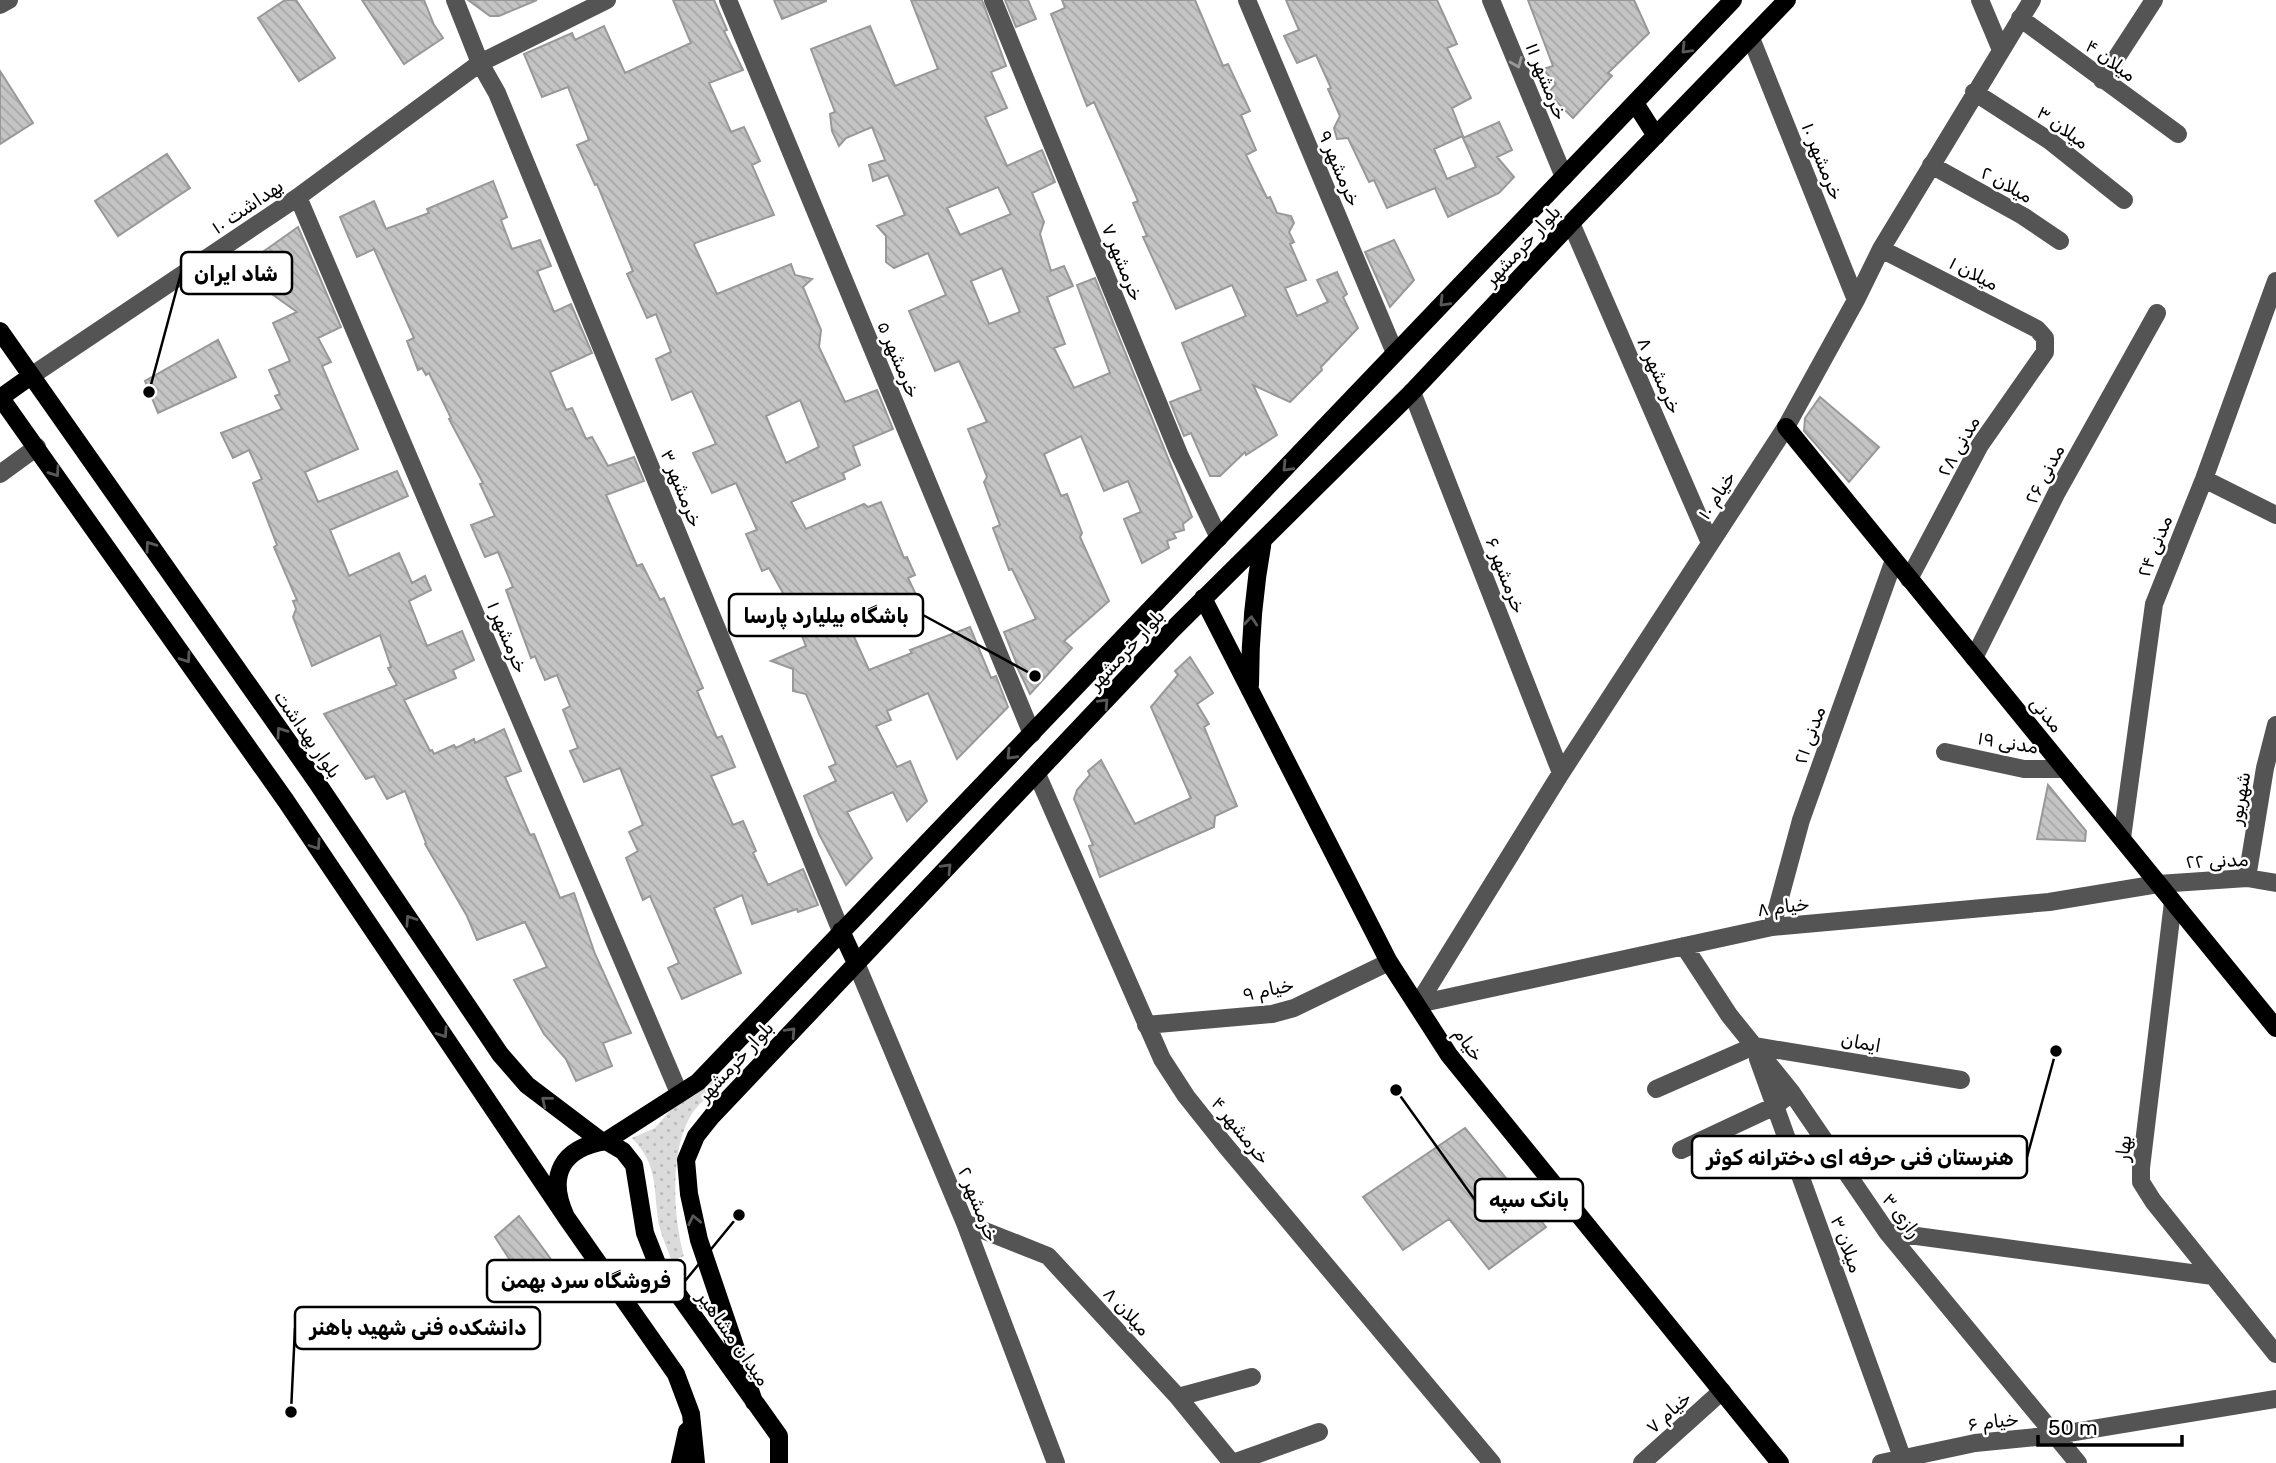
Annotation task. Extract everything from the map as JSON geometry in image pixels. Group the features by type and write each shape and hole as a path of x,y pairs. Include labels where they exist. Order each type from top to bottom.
{"main road":[{"name":"بلوار خرمشهر","path":"603,1141 698,1082 1733,0"},
{"name":"بلوار خرمشهر","path":"754,1402 699,1240 688,1194 686,1160 696,1136 856,963 1203,598 1412,392 1787,0"},
{"path":"1635,103 1656,136"},
{"name":"بلوار بهداشت","path":"0,331 316,781 500,1054 527,1085 603,1141"},
{"path":"31,376 0,398 286,801 565,1217 676,1374 691,1414 696,1463"},
{"name":"مدنی","path":"1786,427 2276,1028"},
{"path":"1250,689 1250,630 1254,586 1263,540"},
{"name":"خیام","path":"1203,598 1389,962 1449,1055 1780,1463"},
{"path":"841,931 856,963"},
{"path":"565,1217 556,1191 558,1174 564,1162 583,1146 603,1141"},
{"name":"میدان مشاهیر","path":"603,1141 623,1151 634,1165 645,1233 658,1266 779,1436"},
{"path":"680,1463 691,1414"},
{"path":"779,1436 779,1463"},
{"path":"779,1436 796,1463"}],"street":[{"path":"0,5 9,0"},
{"name":"خرمشهر ۳","path":"455,0 480,62 503,106 841,931"},
{"path":"561,0 568,17"},
{"name":"بهداشت ۱۰","path":"31,376 298,197 480,62 607,0"},
{"name":"خرمشهر ۵","path":"727,0 1032,734"},
{"name":"خرمشهر ۷","path":"993,0 1179,454 1219,538"},
{"name":"خرمشهر ۹","path":"1247,0 1395,353"},
{"name":"خرمشهر ۱۱","path":"1491,0 1564,177"},
{"path":"1980,0 2001,50"},
{"name":"خیام ۱۰","path":"1418,1004 1561,773 1786,427 1881,249 2032,0"},
{"path":"2102,80 2154,0"},
{"name":"میلان ۴","path":"2020,18 2178,134"},
{"name":"خرمشهر ۱۰","path":"1751,38 1856,300"},
{"name":"میلان ۳","path":"1974,92 2050,141 2124,200"},
{"name":"میلان ۲","path":"1931,165 2022,216 2060,241"},
{"name":"خرمشهر ۱","path":"298,197 679,1093"},
{"name":"خرمشهر ۸","path":"1571,223 1710,543"},
{"name":"میلان ۱","path":"1881,249 2037,329 2045,338"},
{"name":"مدنی ۲۴","path":"2122,838 2154,604 2273,304 2276,281"},
{"name":"مدنی ۲۶","path":"1974,658 2057,492 2157,313"},
{"name":"مدنی ۲۸","path":"1909,579 1980,445 2045,352 2045,338"},
{"name":"خرمشهر ۶","path":"1412,392 1561,773"},
{"path":"0,474 37,447"},
{"path":"2204,478 2276,515"},
{"name":"مدنی ۲۱","path":"1772,927 1801,820 1894,560"},
{"name":"شهریور","path":"2247,878 2265,768 2276,725"},
{"name":"مدنی ۱۹","path":"1945,751 2024,769 2065,769"},
{"name":"خرمشهر ۴","path":"1037,774 1146,1026 1162,1059 1186,1096 1492,1463"},
{"name":"مدنی ۲۲","path":"2158,884 2247,878 2276,883"},
{"name":"خیام ۸","path":"1418,1004 1772,927 2049,902 2158,884"},
{"name":"بهار","path":"2173,902 2141,1182 2153,1201 2276,1354"},
{"name":"رازی ۳","path":"1684,946 1729,1015 1792,1093 1887,1232 2078,1463"},
{"name":"خیام ۹","path":"1146,1026 1272,1014 1294,1008 1389,962"},
{"name":"خرمشهر ۲","path":"856,963 965,1223 1056,1463"},
{"path":"1656,1089 1754,1045"},
{"name":"میلان ۳","path":"1754,1045 1902,1457"},
{"name":"ایمان","path":"1754,1045 1961,1080"},
{"path":"1681,1150 1775,1105 1792,1093"},
{"name":"میلان ۸","path":"965,1223 1048,1256 1178,1397 1233,1463"},
{"path":"1887,1232 2213,1276"},
{"path":"1178,1397 1252,1377"},
{"name":"خیام ۷","path":"1642,1463 1722,1391"},
{"name":"خیام ۶","path":"1881,1463 1975,1443 2056,1435 2276,1399"},
{"path":"1233,1463 1319,1432"}],"shaded area":[{"path":"719,1076 724,1081 693,1112 680,1144 675,1182 677,1222 684,1256 672,1261 659,1225 651,1168 641,1148 632,1138 655,1128 674,1106 695,1095"}],"building":[{"path":"285,0 296,0 335,58 299,81 258,18"},
{"path":"362,0 424,0 434,25 443,38 404,64"},
{"path":"468,0 537,0 499,16 490,16"},
{"path":"673,0 714,0 727,30 724,31 743,70 709,83 731,132 744,127 760,161 752,165 774,215 695,243 717,294 791,264 795,275 812,279 803,287 821,330 819,347 845,402 877,390 893,429 853,446 860,465 843,473 845,479 791,502 806,529 864,504 868,507 881,502 904,558 907,557 915,575 908,578 918,599 850,628 869,670 912,653 910,650 970,627 991,678 996,676 1008,707 957,759 928,693 887,711 891,720 876,726 897,767 910,761 927,801 907,821 893,792 847,812 872,858 846,885 819,834 804,796 836,781 829,767 836,764 806,694 793,691 793,669 771,661 806,646 788,602 769,568 762,571 746,534 757,530 736,483 712,493 693,453 716,444 692,391 672,400 656,359 671,352 656,314 647,318 627,274 633,271 597,184 595,185 577,145 589,140 568,87 542,97 524,54 572,33 575,40 604,26 625,73 691,43","holes":["800,400 819,447 786,463 766,416"]},
{"path":"774,0 826,0 826,1 782,19"},
{"path":"911,0 982,0 1006,66 991,72 1007,108 985,117 1007,166 1042,150 1055,182 1032,193 1044,222 1040,234 1051,271 1064,266 1073,286 1047,297 1065,344 1054,348 1074,388 1110,373 1077,285 1095,278 1192,517 1183,524 1184,530 1173,533 1176,538 1167,541 1169,548 1142,563 1124,519 1141,512 1128,481 1104,491 1081,436 1044,454 1061,496 1067,494 1082,533 1080,537 1109,601 1064,641 1072,648 1030,694 1004,632 1036,619 1012,569 1009,570 993,528 1000,525 984,482 987,477 968,429 987,422 959,361 935,371 909,311 946,295 928,253 894,268 886,262 886,236 877,226 905,215 888,175 873,181 869,165 885,160 872,127 846,138 839,146 832,131 830,114 835,112 811,49 870,26 895,86 938,69","holes":["998,187 1011,214 960,235 947,208","1002,268 1020,312 989,324 971,281"]},
{"path":"1005,0 1028,0 1036,19 1016,27"},
{"path":"1062,0 1195,0 1223,66 1228,64 1250,111 1241,115 1256,150 1246,155 1277,213 1291,216 1294,223 1289,232 1294,242 1290,244 1306,280 1285,288 1297,316 1328,302 1317,280 1337,272 1347,294 1343,297 1358,328 1290,402 1253,385 1277,435 1246,455 1245,452 1220,476 1210,476 1191,433 1184,436 1170,402 1201,390 1182,343 1246,316 1232,285 1176,309 1143,237 1147,236 1133,203 1138,201 1094,102 1087,106 1051,14 1065,8"},
{"path":"1286,0 1437,0 1457,44 1447,48 1471,98 1452,108 1463,136 1434,149 1447,179 1476,167 1463,138 1499,122 1512,150 1497,157 1514,177 1499,193 1448,217 1435,188 1387,208 1374,180 1369,182 1348,138 1337,139 1334,128 1340,116 1316,55 1297,63 1284,36 1299,30"},
{"path":"1528,0 1634,0 1649,33 1608,73 1612,76 1573,118 1548,93 1556,84 1543,69 1553,66"},
{"path":"0,71 33,123 0,144"},
{"path":"167,154 190,188 118,236 95,201"},
{"path":"493,181 507,217 501,220 512,249 540,240 551,266 537,271 554,312 571,304 592,353 550,372 566,410 572,408 586,439 592,437 608,466 634,457 644,481 606,495 637,566 642,564 660,600 664,598 703,688 697,691 717,738 722,736 735,767 711,776 733,825 743,821 756,851 753,853 768,885 803,869 818,905 752,924 742,895 714,908 741,973 682,999 668,968 679,963 650,896 643,900 626,858 638,851 629,832 643,825 620,768 584,782 570,751 578,748 563,710 570,706 557,675 545,680 535,656 531,658 506,590 513,587 498,552 485,557 471,525 495,516 480,484 483,483 449,419 451,418 429,373 426,375 422,368 418,370 407,341 414,338 374,249 357,257 340,217 374,201 386,229 429,213 427,209"},
{"path":"298,227 341,327 318,338 331,362 322,366 358,449 305,472 318,502 397,471 408,496 330,530 349,576 399,553 412,583 425,576 431,590 409,601 427,646 462,631 474,660 453,670 456,678 404,700 434,754 454,745 456,748 474,739 475,743 504,729 521,771 505,777 530,835 534,834 560,898 574,893 595,954 631,1033 603,1043 612,1066 576,1081 566,1059 544,1034 514,980 547,967 525,922 477,940 467,916 425,844 405,791 387,799 374,776 366,779 324,714 397,685 388,668 391,667 380,635 312,666 293,617 296,609 293,601 297,600 274,547 277,545 253,483 262,479 249,450 233,458 221,433 282,409 275,396 280,394 269,370 290,361 273,323 297,312 272,294 257,256"},
{"path":"1394,240 1414,280 1390,307 1365,252"},
{"path":"218,340 236,377 158,413 145,381"},
{"path":"1820,397 1879,447 1849,482 1804,431 1805,418"},
{"path":"1190,657 1213,693 1197,704 1209,724 1204,727 1237,806 1215,816 1214,827 1100,877 1089,846 1093,845 1074,799 1077,790 1090,775 1088,771 1101,760 1135,824 1191,798 1151,707 1178,675 1175,671"},
{"path":"2048,785 2086,831 2085,841 2037,839"},
{"path":"1465,1128 1546,1227 1489,1269 1449,1219 1403,1250 1363,1197"},
{"path":"519,1216 556,1266 526,1285 495,1237"}],"place":[{"name":"شاد ایران","path":"149,392"},
{"name":"باشگاه بیلیارد پارسا","path":"1035,676"},
{"name":"هنرستان فنی حرفه ای دخترانه کوثر","path":"2056,1051"},
{"name":"بانک سپه","path":"1396,1090"},
{"name":"فروشگاه سرد بهمن","path":"739,1215"},
{"name":"دانشکده فنی شهید باهنر","path":"291,1412"}]}
